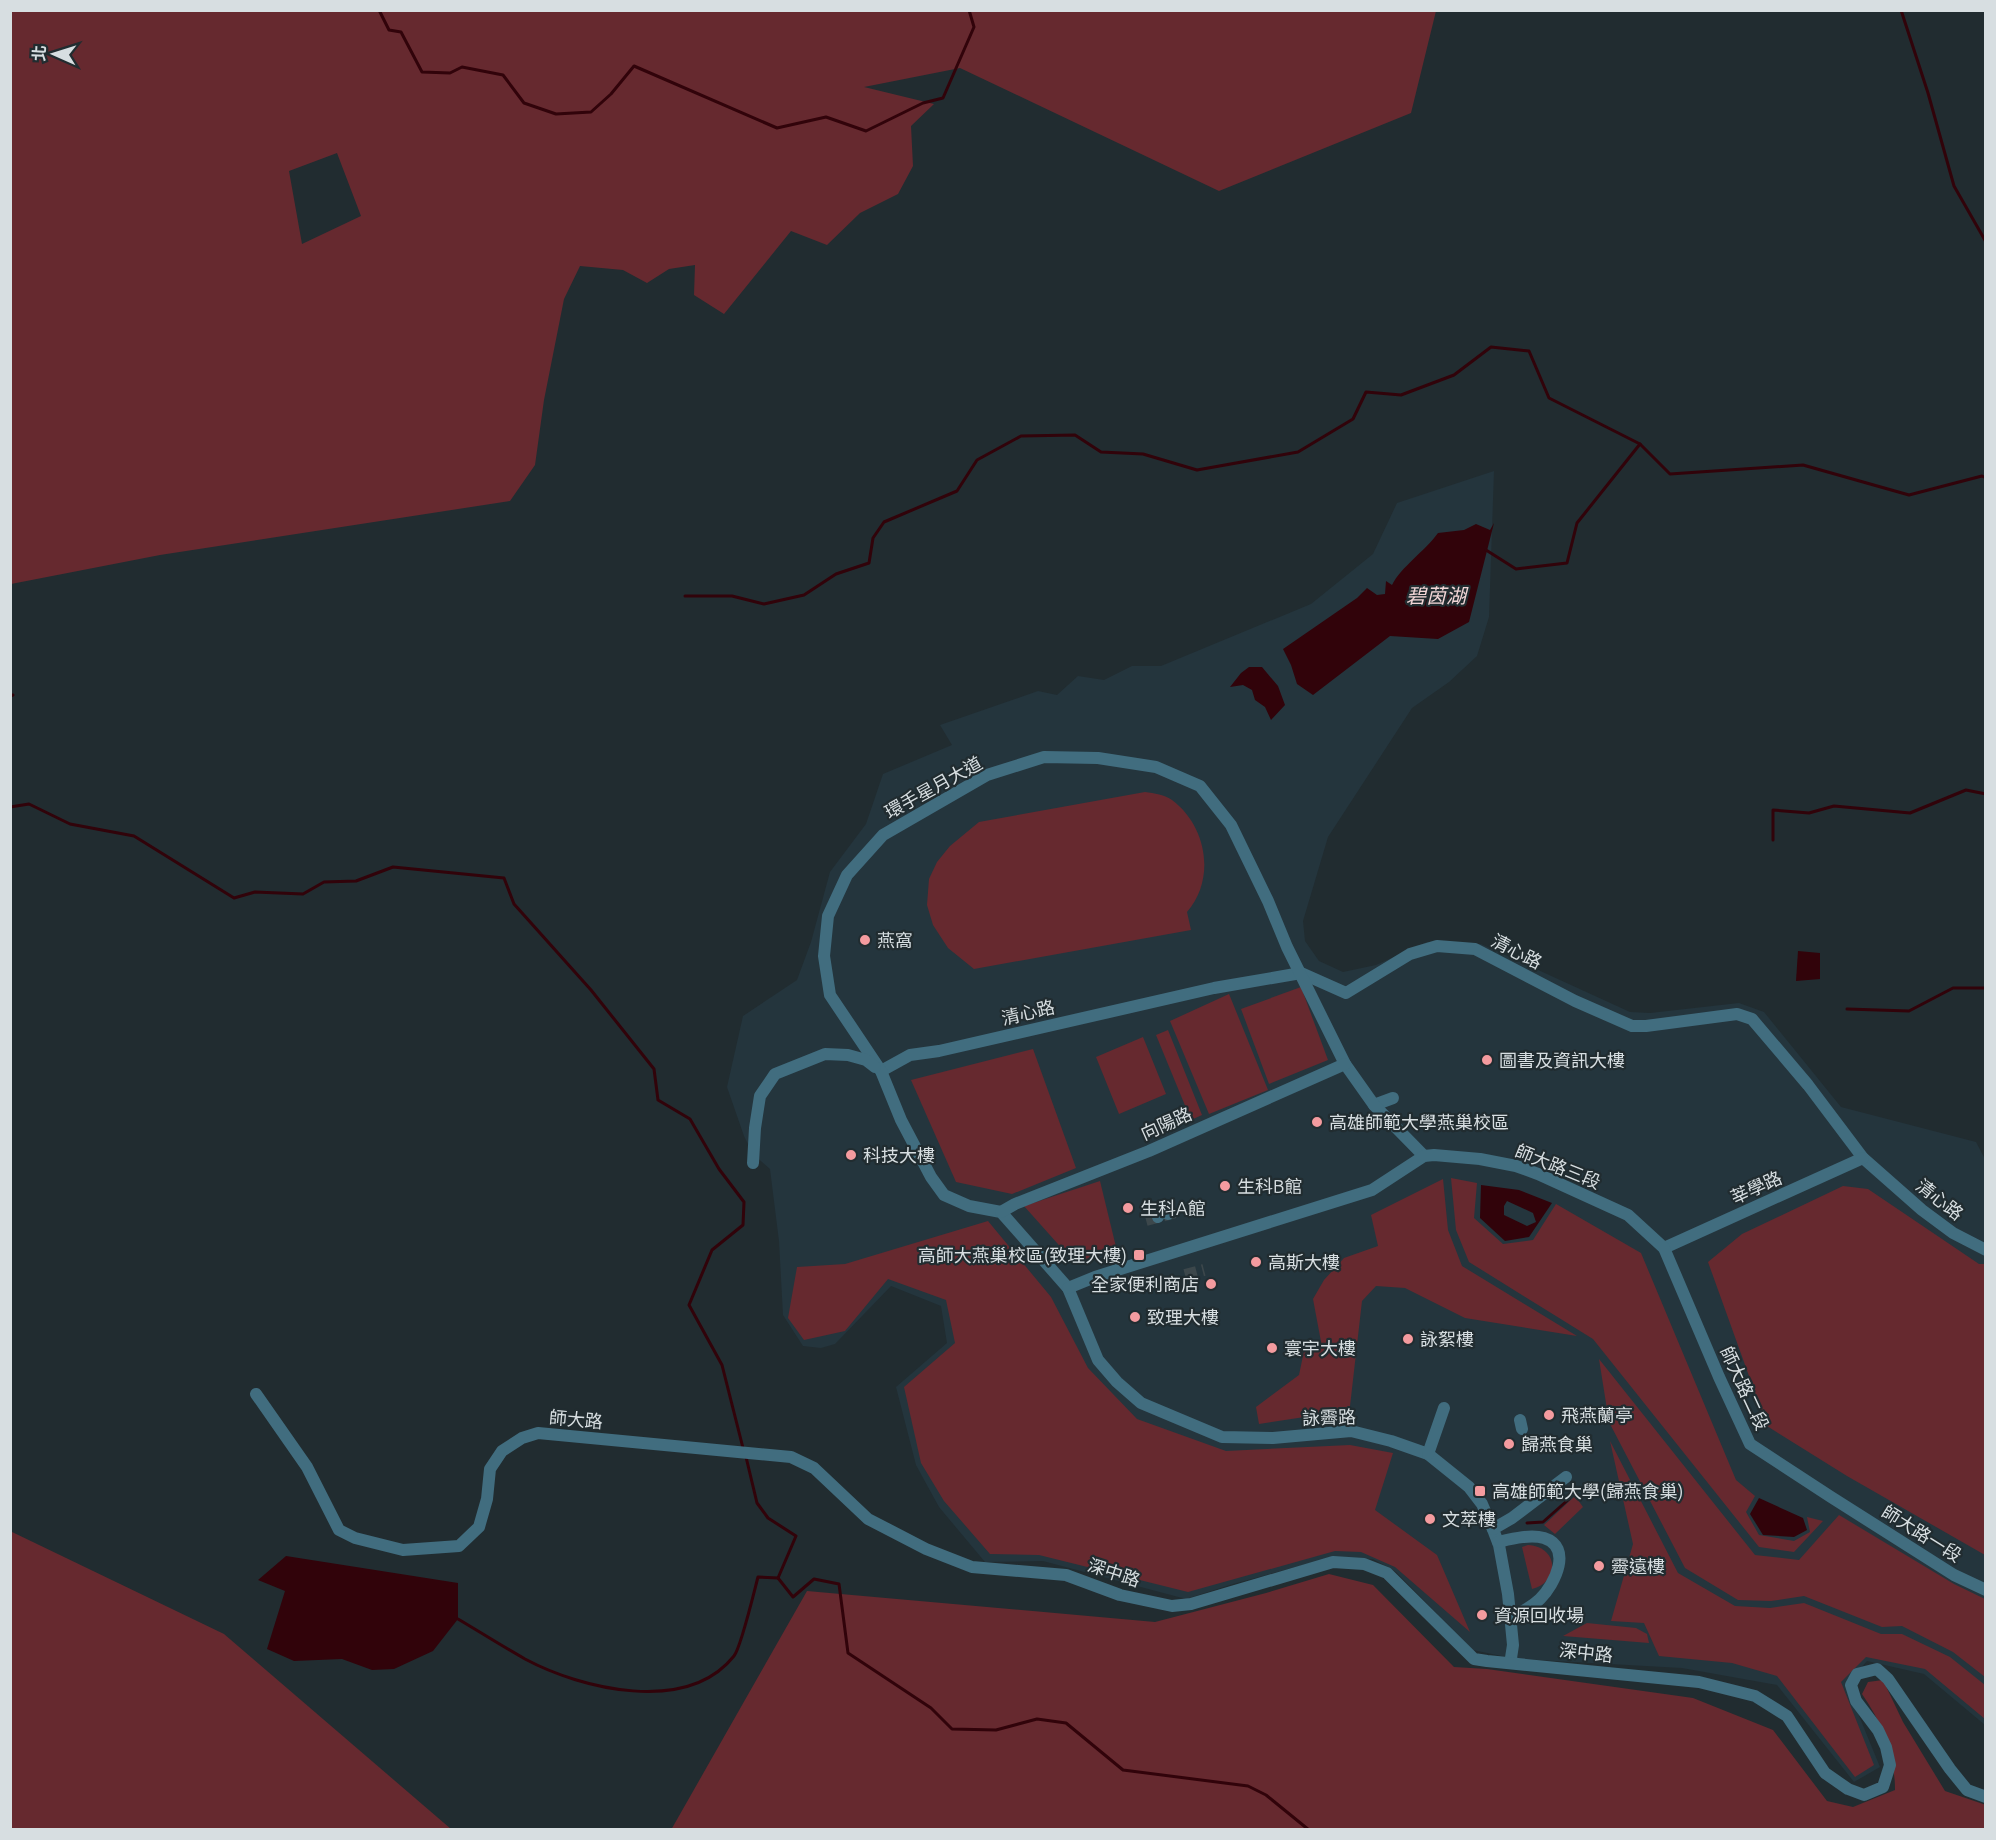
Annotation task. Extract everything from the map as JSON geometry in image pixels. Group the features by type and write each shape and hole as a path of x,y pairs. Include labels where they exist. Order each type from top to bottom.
{"street":[{"name":"環手星月大道","path":"1001,1212 969,1206 944,1195 931,1177 901,1120 881,1071 830,995 824,956 828,916 847,875 884,835 987,775 1044,757 1098,758 1156,767 1200,786 1231,825 1268,901 1287,947 1345,1064 1374,1105 1424,1156"},
{"name":"清心路","path":"881,1071 910,1055 951,1049 1214,988 1301,973 1346,993 1410,954 1437,946 1475,950 1575,1001 1632,1026 1737,1014 1752,1019 1809,1085 1863,1158 1922,1210 1953,1233 1986,1250"},
{"path":"753,1163 760,1096 775,1074 825,1054 848,1055 866,1060 881,1071"},
{"name":"向陽路","path":"1001,1212 1015,1204 1149,1151 1345,1064"},
{"path":"1374,1105 1393,1098"},
{"path":"1001,1212 1068,1288 1095,1277 1372,1190 1424,1156"},
{"name":"師大路三段","path":"1424,1156 1480,1159 1516,1166 1538,1174 1628,1215 1664,1248"},
{"name":"莘學路","path":"1664,1248 1863,1158"},
{"name":"師大路二段","path":"1664,1248 1750,1444 1840,1503"},
{"name":"詠霽路","path":"1068,1288 1098,1360 1117,1382 1141,1403 1222,1437 1272,1438 1351,1431 1391,1440 1428,1454 1469,1487 1482,1504 1495,1536 1508,1594 1513,1645 1512,1660"},
{"name":"師大路","path":"256,1394 307,1467 339,1530 355,1538 412,1549 459,1546 479,1527 487,1499 490,1469 502,1451 522,1438 538,1433 791,1457 814,1468 868,1519 926,1549 972,1568"},
{"path":"1428,1454 1430,1439 1444,1408"},
{"path":"1495,1536 1512,1518 1566,1477"},
{"name":"師大路一段","path":"1840,1503 1954,1575 1986,1590"},
{"path":"1495,1536 1541,1537 1554,1542 1557,1547 1559,1561 1557,1574 1547,1591 1539,1601 1509,1618"},
{"name":"深中路","path":"972,1568 1066,1575 1120,1595 1172,1606 1191,1604 1333,1562 1364,1564 1387,1573 1474,1659 1512,1660 1699,1682 1755,1696 1787,1716 1825,1773 1848,1789 1864,1795 1883,1787 1890,1765 1886,1747 1878,1730 1856,1701 1851,1685 1857,1674 1877,1669 1888,1679 1943,1760 1967,1790 1986,1797"}],"shaded area":[{"path":"11,10 1436,10 1411,113 1219,191 960,68 864,87 934,104 911,126 913,166 898,194 860,213 827,245 791,231 724,314 694,295 695,265 669,269 647,283 623,270 580,266 564,299 544,400 535,465 510,501 160,555 11,584","holes":["337,153 361,216 302,244 289,171"]},
{"name":"高雄師範大學燕巢校區","path":"1494,471 1489,617 1477,656 1449,682 1412,708 1328,837 1303,921 1305,941 1319,961 1343,972 1376,965 1427,942 1481,944 1630,1012 1650,1013 1739,1003 1764,1012 1841,1107 1976,1142 1986,1161 1985,1725 1924,1674 1867,1661 1846,1684 1880,1767 1854,1782 1777,1685 1682,1668 1511,1658 1473,1650 1396,1572 1373,1559 1336,1558 1307,1564 1186,1599 1043,1561 985,1562 939,1507 916,1465 896,1387 947,1343 941,1306 891,1286 835,1344 821,1348 803,1346 783,1315 779,1241 770,1169 753,1154 744,1136 727,1087 743,1016 797,980 811,942 830,872 866,824 883,774 952,745 940,725 1038,691 1057,695 1078,676 1104,680 1132,666 1161,666 1311,604 1373,554 1397,503"},
{"path":"1145,792 1172,800 1184,811 1200,838 1204,853 1204,869 1202,884 1187,912 1191,930 974,969 948,948 933,925 927,905 929,879 937,862 950,846 979,822"},
{"path":"1301,987 1328,1060 1269,1084 1241,1009"},
{"path":"1229,994 1268,1090 1209,1114 1170,1021"},
{"path":"1168,1030 1202,1115 1191,1120 1156,1035"},
{"path":"1143,1037 1166,1094 1119,1114 1096,1057"},
{"path":"1033,1049 1076,1168 1012,1194 956,1182 911,1080"},
{"path":"1451,1178 1477,1183 1474,1218 1503,1244 1533,1240 1556,1204 1641,1253 1736,1480 1755,1496 1746,1512 1759,1535 1794,1541 1810,1532 1807,1517 1823,1521 1794,1552 1759,1547 1593,1339 1469,1262 1456,1230"},
{"path":"1443,1179 1448,1230 1462,1266 1577,1336 1465,1318 1405,1288 1376,1286 1362,1301 1349,1415 1311,1416 1259,1424 1256,1407 1299,1375 1304,1351 1322,1347 1313,1299 1324,1280 1344,1258 1378,1246 1371,1215"},
{"path":"1100,1181 1117,1251 1074,1262 1024,1206"},
{"path":"1843,1186 1868,1189 1979,1264 1985,1264 1985,1555 1847,1476 1767,1426 1708,1262 1742,1234"},
{"path":"988,1221 1051,1297 1088,1368 1137,1419 1226,1451 1350,1445 1393,1453 1375,1510 1437,1555 1470,1632 1395,1567 1361,1552 1335,1551 1188,1592 1039,1555 990,1554 944,1501 921,1463 904,1387 955,1343 946,1300 888,1279 845,1331 804,1340 788,1318 797,1267 845,1264"},
{"path":"1599,1359 1755,1555 1799,1560 1839,1515 1954,1584 1985,1599 1985,1677 1953,1652 1902,1626 1882,1627 1804,1596 1771,1601 1738,1600 1685,1568 1609,1422"},
{"path":"1610,1441 1678,1573 1735,1606 1770,1608 1804,1603 1881,1634 1902,1634 1950,1657 1985,1685 1985,1719 1925,1669 1866,1657 1841,1682 1874,1765 1855,1777 1777,1676 1732,1663 1659,1656 1644,1623 1611,1621 1633,1544"},
{"path":"1575,1496 1583,1507 1555,1534 1544,1525"},
{"path":"10,1531 224,1634 451,1829 11,1829"},
{"path":"1528,1545 1546,1552 1552,1565 1548,1579 1532,1589 1522,1547"},
{"path":"1329,1574 1373,1585 1454,1667 1487,1669 1693,1698 1773,1730 1827,1801 1853,1807 1895,1790 1893,1764 1886,1739 1876,1716 1862,1694 1868,1682 1883,1680 1903,1722 1945,1791 1986,1805 1985,1830 671,1830 807,1591 1155,1622"},
{"path":"1587,1623 1636,1628 1647,1634 1649,1643 1563,1636"}],"water":[{"name":"碧茵湖","path":"1494,523 1469,622 1438,639 1390,636 1313,695 1297,684 1283,649 1357,598 1367,588 1377,595 1385,594 1386,581 1392,585 1401,572 1438,533 1464,530 1476,524 1490,530"},
{"path":"1249,667 1262,667 1278,686 1285,705 1271,720 1265,707 1255,700 1252,690 1243,685 1230,687"},
{"path":"1798,951 1820,953 1820,979 1796,981"},
{"path":"1481,1185 1519,1190 1552,1203 1529,1237 1505,1241 1480,1218","holes":["1507,1201 1533,1213 1536,1222 1527,1226 1504,1215 1504,1206"]},
{"path":"1759,1498 1803,1518 1807,1530 1794,1537 1763,1535 1750,1514"},
{"path":"286,1556 458,1583 458,1619 433,1651 394,1669 372,1670 342,1659 294,1661 267,1649 285,1591 258,1580"}],"waterway":[{"path":"379,10 389,30 401,32 422,72 450,73 462,67 503,75 524,103 556,114 591,112 611,94 634,66 777,128 826,117 866,131 923,103 943,98 974,27 969,10"},
{"path":"1901,10 1928,93 1954,186 1986,242"},
{"path":"685,596 732,596 764,604 804,595 836,574 869,563 873,538 884,522 957,491 977,460 1021,436 1075,435 1101,452 1143,454 1197,470 1298,452 1353,419 1366,392 1401,395 1454,375 1491,347 1529,351 1549,398 1640,444"},
{"path":"1486,550 1516,569 1567,563 1577,523 1640,444 1670,474 1803,465 1909,495 1982,476 1986,478"},
{"path":"1773,840 1773,810 1809,813 1834,806 1910,813 1966,790 1986,794"},
{"path":"10,807 29,804 70,824 134,836 234,898 255,892 303,894 324,882 356,881 393,867 504,878 514,904 591,990 654,1069 658,1100 690,1119 719,1169 744,1202 743,1225 712,1250 689,1305 722,1365 743,1448"},
{"path":"1847,1009 1909,1011 1953,988 1986,988"},
{"path":"746,1457 757,1503 768,1518 796,1536 778,1578 793,1597 814,1579 839,1584 848,1653 931,1708 952,1729 996,1730 1037,1719 1066,1723 1123,1770 1248,1786 1266,1795 1309,1830"},
{"path":"1527,1523 1543,1522 1569,1499"},
{"path":"458,1619 548,1670 603,1687 633,1691 662,1691 689,1686 714,1674 734,1656 744,1631 758,1577 778,1578"}],"tunnel":[{"path":"1146,1220 1176,1212"},
{"path":"1185,1275 1204,1270"}],"place":[{"name":"燕窩","path":"865,940"},
{"name":"圖書及資訊大樓","path":"1487,1060"},
{"name":"高雄師範大學燕巢校區","path":"1317,1122"},
{"name":"科技大樓","path":"851,1155"},
{"name":"生科B館","path":"1225,1186"},
{"name":"生科A館","path":"1128,1208"},
{"name":"高師大燕巢校區(致理大樓)","path":"1139,1255"},
{"name":"高斯大樓","path":"1256,1262"},
{"name":"全家便利商店","path":"1211,1284"},
{"name":"致理大樓","path":"1135,1317"},
{"name":"詠絮樓","path":"1408,1339"},
{"name":"寰宇大樓","path":"1272,1348"},
{"name":"飛燕蘭亭","path":"1549,1415"},
{"name":"歸燕食巢","path":"1509,1444"},
{"name":"高雄師範大學(歸燕食巢)","path":"1480,1491"},
{"name":"文萃樓","path":"1430,1519"},
{"name":"霽遠樓","path":"1599,1566"},
{"name":"資源回收場","path":"1482,1615"}]}
